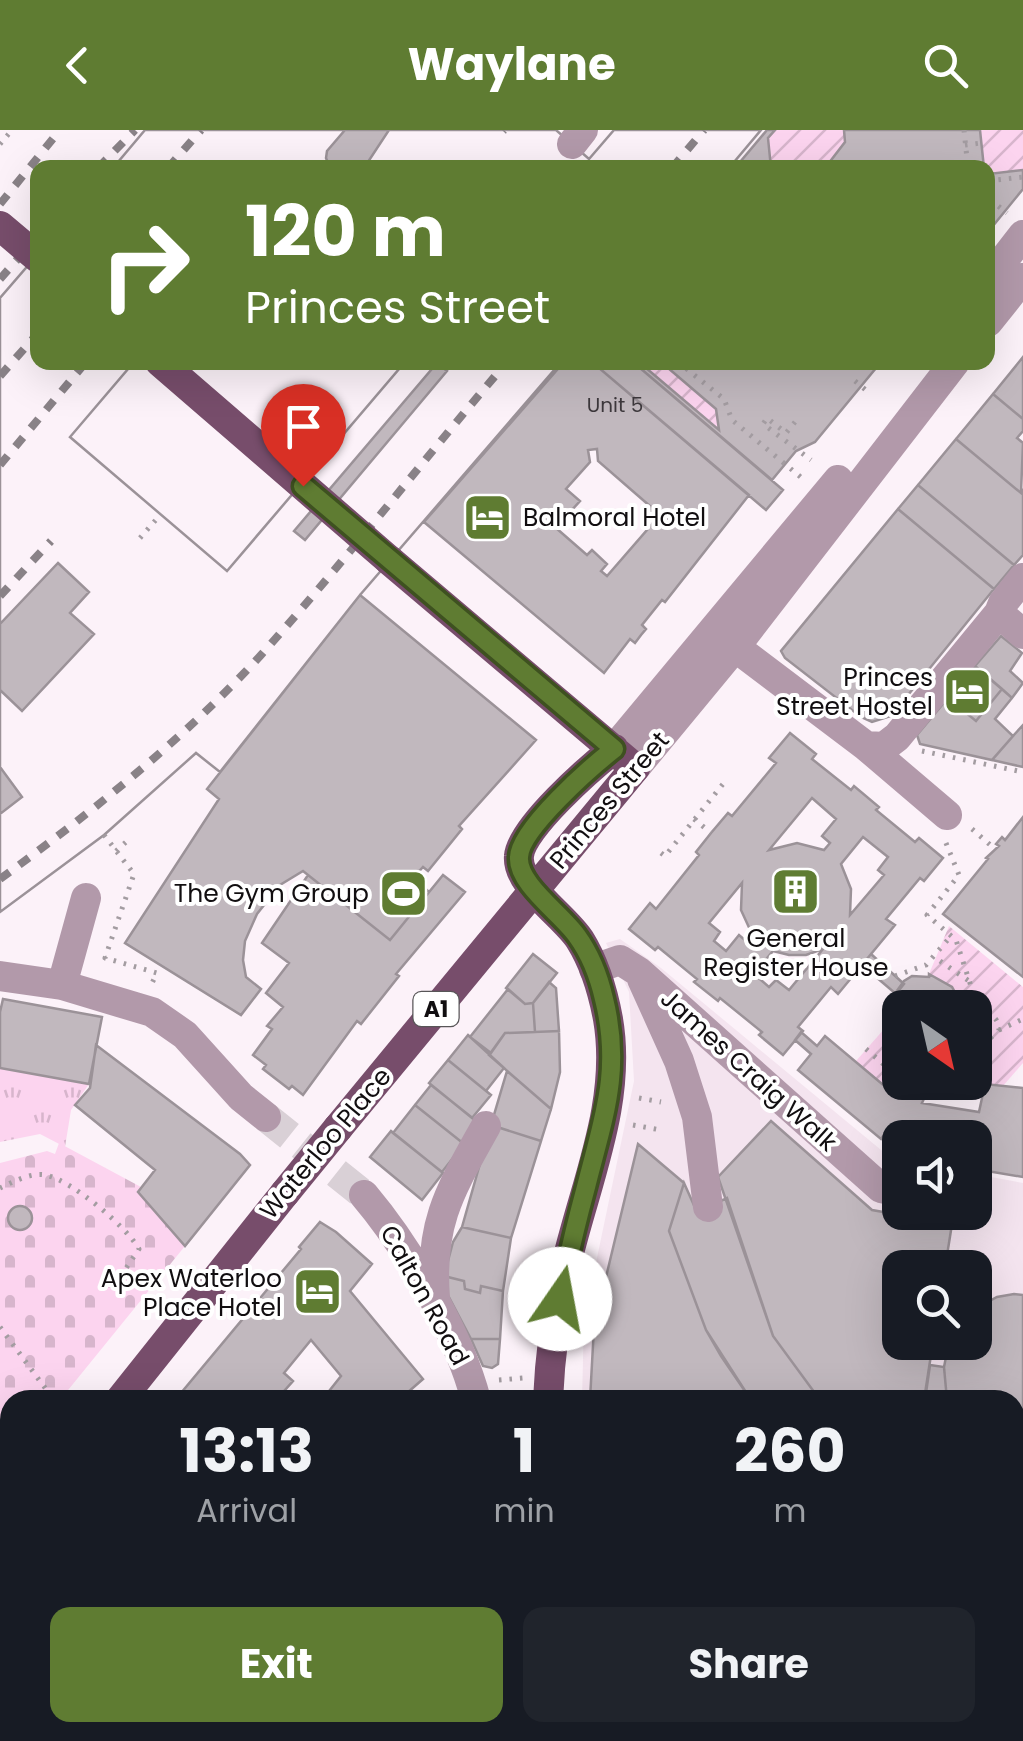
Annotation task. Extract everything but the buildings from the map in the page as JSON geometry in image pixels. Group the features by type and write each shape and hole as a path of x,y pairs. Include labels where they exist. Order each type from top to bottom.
{"main road":[{"path":"0,226 30,251"},
{"path":"169,370 624,759"},
{"name":"Princes Street","path":"624,759 564,854 534,890 518,858 525,840 578,776 624,759"},
{"path":"564,854 560,890 568,924"},
{"path":"534,890 568,924 594,969 612,1044 605,1122 567,1260 549,1388"},
{"name":"Waterloo Place","path":"128,1390 534,890"}],"street":[{"path":"995,266 1016,226"},
{"path":"995,314 1022,282"},
{"name":"Princes Street","path":"624,759 759,573 786,546 924,370"},
{"name":"Princes Street","path":"624,759 735,647 949,370"},
{"path":"875,746 897,738 1000,614 1003,602 1023,578"},
{"path":"1000,614 1023,634"},
{"path":"735,647 875,746 949,824"},
{"path":"62,986 86,898"},
{"name":"James Craig Walk","path":"594,969 620,960 639,972 882,1188"},
{"path":"639,972 679,1061 697,1117 708,1206"},
{"path":"0,976 62,986 152,1012 185,1035 241,1097 266,1117"},
{"path":"436,1306 433,1276 439,1220 486,1126"},
{"name":"Calton Road","path":"364,1195 401,1244 436,1306 474,1390"}],"path":[{"path":"0,144 12,130"},
{"path":"964,130 967,160"},
{"path":"965,144 981,143"},
{"path":"995,179 1023,177"},
{"path":"995,206 1016,226"},
{"path":"688,370 724,400 732,420 803,478"},
{"path":"854,381 867,391"},
{"path":"795,422 786,433 767,418 763,424 812,460"},
{"path":"140,538 160,514"},
{"path":"875,746 1023,772"},
{"path":"661,854 665,856 724,784 719,780"},
{"path":"694,819 711,833"},
{"path":"973,990 956,940 927,915 959,875 948,845 949,824 996,850"},
{"path":"104,835 134,874 106,958 142,968"},
{"path":"116,850 126,842"},
{"path":"895,976 926,965 951,936"},
{"path":"940,961 971,983"},
{"path":"157,973 161,964"},
{"path":"992,1015 999,1030"},
{"path":"992,1036 1023,1018"},
{"path":"866,1049 882,1062"},
{"path":"639,1098 666,1102"},
{"path":"633,1125 661,1130"},
{"path":"0,1188 37,1175 46,1176 60,1180 96,1206 139,1249 118,1280"},
{"path":"0,1327 47,1390"},
{"path":"499,1390 549,1388"}],"shaded area":[{"path":"620,939 661,968 882,1151 882,1230 992,1230 992,1177 1023,1183 1023,1390 582,1390 584,1320 634,1081 629,992 606,943"}],"green space":[{"path":"775,130 844,130 845,142 831,160 770,160 768,138"},
{"path":"980,130 1023,130 1023,170 995,173 995,160 983,160"},
{"path":"647,370 669,370 716,409 719,430"},
{"path":"949,926 1023,987 1023,1063 1002,1087 992,1086 992,990 953,990 929,974"},
{"path":"882,1031 882,1084 856,1061"},
{"path":"0,1068 89,1084 71,1110 65,1147 40,1134 0,1142"},
{"path":"59,1143 141,1187 138,1192 185,1246 68,1390 0,1390 0,1163 47,1151 55,1154"}],"tunnel":[{"path":"266,1117 364,1195"}],"railway":[{"path":"36,160 60,130"},
{"path":"106,160 135,130"},
{"path":"175,160 201,130"},
{"path":"679,160 704,130"},
{"path":"0,204 30,167"},
{"path":"0,279 30,245"},
{"path":"0,376 30,342"},
{"path":"0,465 79,370"},
{"path":"0,879 136,773 231,686 324,583 500,370"},
{"path":"0,596 51,541"}],"place":[{"name":"Balmoral Hotel","path":"488,517"},
{"name":"Princes Street Hostel","path":"968,691"},
{"name":"General Register House","path":"796,892"},
{"name":"The Gym Group","path":"404,893"},
{"name":"Apex Waterloo Place Hotel","path":"317,1292"}],"route":[{"path":"303,486 614,749 578,776 525,840 518,858 534,890 581,941 604,1000 612,1044 605,1122 560,1299"}]}
